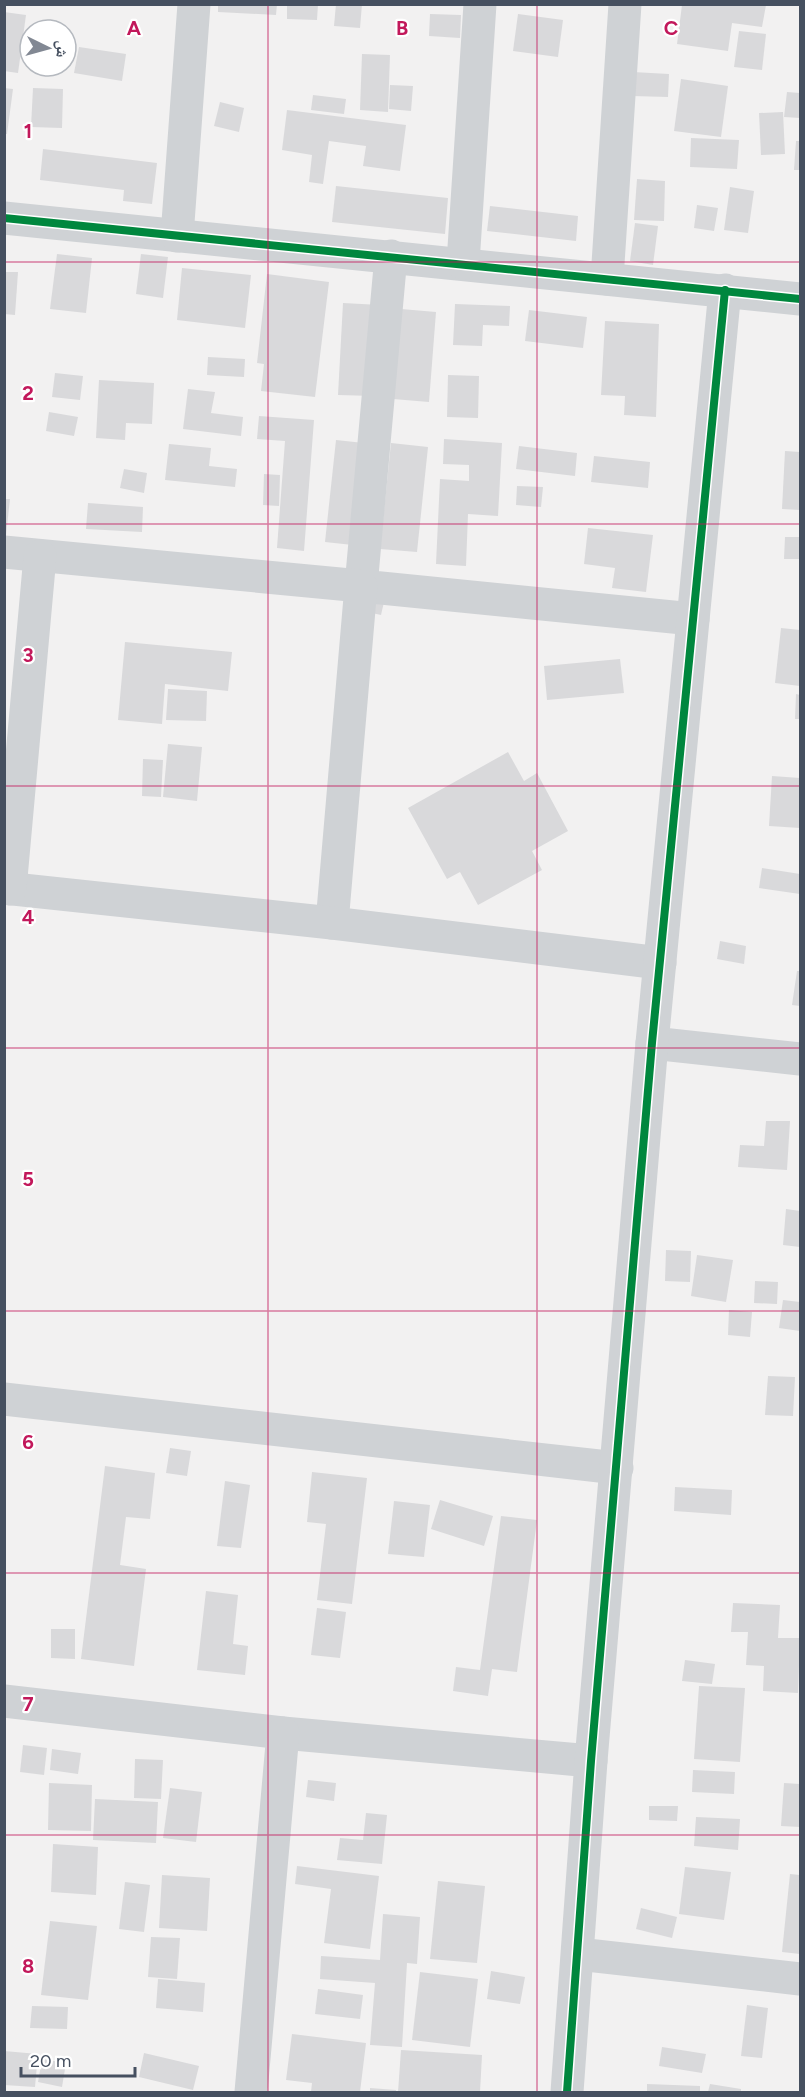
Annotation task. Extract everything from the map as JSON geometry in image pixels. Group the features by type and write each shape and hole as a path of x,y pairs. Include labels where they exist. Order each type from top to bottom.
{"street":[{"path":"177,237 194,4"},
{"path":"463,263 480,4"},
{"path":"607,279 625,4"},
{"path":"4,218 801,299"},
{"path":"332,923 391,256"},
{"path":"567,2092 591,1761 652,1043 725,290"},
{"path":"4,552 693,619"},
{"path":"40,556 7,889 332,923 660,963"},
{"path":"652,1043 801,1059"},
{"path":"4,1399 617,1468"},
{"path":"4,1701 282,1733 591,1761"},
{"path":"251,2092 282,1733"},
{"path":"578,1954 801,1979"}],"building":[{"path":"218,4 277,4 276,15 218,12"},
{"path":"287,4 318,4 317,20 287,19"},
{"path":"336,4 362,4 360,28 334,26"},
{"path":"682,5 766,5 762,27 732,23 728,51 677,44"},
{"path":"4,12 26,15 26,18 18,18 18,73 4,71"},
{"path":"430,14 461,15 460,38 429,36"},
{"path":"518,14 563,20 558,57 513,51"},
{"path":"739,31 766,34 762,70 734,67"},
{"path":"79,47 126,54 122,81 78,74"},
{"path":"362,54 390,55 388,112 360,110"},
{"path":"633,72 669,74 668,97 632,96"},
{"path":"681,79 728,86 721,137 674,131"},
{"path":"390,85 413,86 411,111 389,109"},
{"path":"4,88 13,89 7,134 4,134"},
{"path":"33,88 63,89 62,128 31,127"},
{"path":"787,92 800,93 800,118 784,117"},
{"path":"313,95 346,99 344,114 311,110"},
{"path":"220,102 244,108 239,132 214,126"},
{"path":"287,110 406,125 400,171 363,166 366,146 329,141 323,184 309,182 312,155 282,150"},
{"path":"783,112 785,154 761,155 759,113"},
{"path":"691,138 739,140 737,169 690,167"},
{"path":"796,141 800,141 800,170 794,170"},
{"path":"43,149 157,163 152,204 123,201 124,190 40,180"},
{"path":"637,179 665,181 664,221 634,220"},
{"path":"336,186 448,198 445,234 332,222"},
{"path":"730,187 754,191 748,233 724,230"},
{"path":"697,205 718,208 714,231 694,228"},
{"path":"490,206 578,216 576,241 487,231"},
{"path":"635,223 658,226 653,265 630,261"},
{"path":"57,254 92,258 86,313 50,309"},
{"path":"141,254 168,257 163,298 136,294"},
{"path":"182,268 251,275 245,328 177,320"},
{"path":"4,272 18,272 15,315 4,314"},
{"path":"267,274 329,282 315,397 261,391 264,364 257,363"},
{"path":"343,303 380,305 374,396 338,395"},
{"path":"455,304 510,306 509,326 483,325 482,346 453,345"},
{"path":"401,309 436,312 429,402 393,399"},
{"path":"529,310 587,317 583,348 525,341"},
{"path":"605,321 659,324 656,417 624,415 625,396 601,395"},
{"path":"208,357 245,359 244,377 207,375"},
{"path":"55,373 83,376 80,400 52,397"},
{"path":"448,375 479,376 478,418 447,417"},
{"path":"99,380 154,383 152,424 126,423 125,440 96,438"},
{"path":"188,389 215,392 211,413 243,417 241,436 183,429"},
{"path":"49,412 78,417 74,436 46,431"},
{"path":"259,416 314,420 304,551 277,548 285,441 257,439"},
{"path":"444,439 502,443 498,516 468,514 466,566 436,564 440,479 469,481 469,465 443,464"},
{"path":"336,440 373,444 362,546 325,542"},
{"path":"391,443 428,447 417,552 380,549"},
{"path":"169,444 211,448 209,466 237,469 235,487 165,480"},
{"path":"519,446 577,453 575,476 516,469"},
{"path":"785,451 800,452 800,510 782,509"},
{"path":"594,456 650,462 648,488 591,482"},
{"path":"124,469 147,473 144,493 120,488"},
{"path":"264,474 280,475 279,506 263,505"},
{"path":"517,486 543,487 541,507 516,505"},
{"path":"4,499 10,499 6,535 4,535"},
{"path":"88,503 143,507 142,532 86,529"},
{"path":"588,528 653,535 646,592 612,588 615,568 584,564"},
{"path":"785,537 800,537 800,559 784,559"},
{"path":"384,602 381,615 349,608"},
{"path":"781,628 800,630 800,686 775,683"},
{"path":"125,642 232,652 228,691 165,684 162,724 118,720"},
{"path":"620,659 624,693 547,700 544,666"},
{"path":"168,689 207,691 206,721 166,720"},
{"path":"796,694 800,695 800,719 795,719"},
{"path":"168,744 202,747 197,801 163,797"},
{"path":"508,752 524,781 537,773 568,831 532,851 542,870 478,905 460,872 447,879 408,808"},
{"path":"143,759 163,760 161,797 142,796"},
{"path":"772,776 800,778 800,828 769,826"},
{"path":"762,868 800,874 800,894 759,888"},
{"path":"720,941 746,946 744,964 717,959"},
{"path":"797,971 800,971 800,1006 792,1005"},
{"path":"766,1121 790,1121 787,1170 738,1167 740,1145 764,1146"},
{"path":"786,1209 800,1211 800,1247 783,1245"},
{"path":"666,1250 691,1251 690,1282 665,1281"},
{"path":"697,1255 733,1260 726,1302 691,1296"},
{"path":"755,1281 778,1282 777,1304 754,1303"},
{"path":"783,1300 800,1302 800,1331 779,1328"},
{"path":"729,1310 752,1312 750,1337 728,1335"},
{"path":"768,1376 795,1377 793,1416 765,1415"},
{"path":"170,1448 191,1451 187,1476 166,1473"},
{"path":"105,1466 155,1473 150,1519 126,1517 120,1565 146,1569 134,1666 81,1659"},
{"path":"312,1472 367,1478 352,1604 317,1600 326,1524 307,1522"},
{"path":"225,1481 250,1485 241,1548 217,1546"},
{"path":"675,1487 732,1490 731,1515 674,1511"},
{"path":"440,1500 493,1516 484,1546 431,1529"},
{"path":"394,1501 430,1505 424,1557 388,1554"},
{"path":"501,1516 537,1520 517,1672 492,1669 488,1696 453,1691 456,1667 480,1670"},
{"path":"206,1591 238,1595 233,1644 248,1646 245,1675 197,1670"},
{"path":"733,1603 780,1605 778,1638 800,1638 798,1693 763,1691 764,1666 746,1665 748,1632 731,1632"},
{"path":"317,1608 346,1612 340,1658 311,1655"},
{"path":"51,1629 75,1629 75,1659 51,1658"},
{"path":"685,1660 715,1664 712,1684 682,1681"},
{"path":"699,1686 745,1688 740,1762 694,1759"},
{"path":"23,1745 47,1748 44,1775 20,1772"},
{"path":"52,1749 81,1753 78,1774 50,1770"},
{"path":"135,1759 163,1760 161,1799 134,1798"},
{"path":"693,1770 735,1772 734,1794 692,1792"},
{"path":"308,1780 336,1783 334,1801 306,1797"},
{"path":"49,1783 92,1785 91,1831 48,1830"},
{"path":"784,1783 800,1784 800,1827 781,1826"},
{"path":"170,1788 202,1792 196,1842 163,1838"},
{"path":"95,1799 158,1802 156,1843 93,1840"},
{"path":"649,1806 678,1806 677,1821 649,1820"},
{"path":"366,1813 387,1815 382,1864 337,1860 340,1838 363,1840"},
{"path":"696,1817 740,1819 738,1850 694,1846"},
{"path":"53,1844 98,1847 96,1895 51,1892"},
{"path":"297,1866 379,1876 370,1949 324,1943 331,1889 295,1884"},
{"path":"685,1867 731,1872 724,1920 679,1914"},
{"path":"790,1874 800,1875 800,1954 782,1952"},
{"path":"162,1875 210,1878 207,1931 159,1928"},
{"path":"438,1881 485,1886 477,1963 430,1959"},
{"path":"125,1882 150,1885 144,1932 119,1929"},
{"path":"641,1908 677,1917 672,1938 636,1929"},
{"path":"383,1914 420,1917 417,1964 407,1963 402,2047 370,2045 375,1983 320,1979 321,1956 380,1960"},
{"path":"50,1921 97,1926 88,2000 41,1995"},
{"path":"151,1937 180,1938 177,1979 148,1977"},
{"path":"491,1971 525,1977 520,2004 487,1999"},
{"path":"420,1972 478,1979 470,2047 412,2040"},
{"path":"158,1979 205,1983 203,2012 156,2008"},
{"path":"318,1989 363,1995 360,2019 315,2014"},
{"path":"747,2005 768,2008 762,2058 741,2056"},
{"path":"32,2006 68,2007 67,2029 30,2028"},
{"path":"292,2034 366,2043 360,2092 311,2092 312,2083 286,2080"},
{"path":"662,2047 706,2054 702,2073 659,2066"},
{"path":"401,2050 482,2055 480,2092 398,2092"},
{"path":"4,2051 38,2054 35,2087 4,2085"},
{"path":"144,2053 199,2066 193,2090 139,2077"},
{"path":"42,2059 66,2063 62,2087 38,2082"},
{"path":"647,2084 700,2086 700,2092 647,2092"},
{"path":"710,2084 741,2089 741,2092 708,2092"},
{"path":"370,2088 396,2090 396,2092 370,2092"}],"cycle path":[{"path":"4,218 800,299"},
{"path":"567,2092 591,1761 652,1043 725,290"}]}
